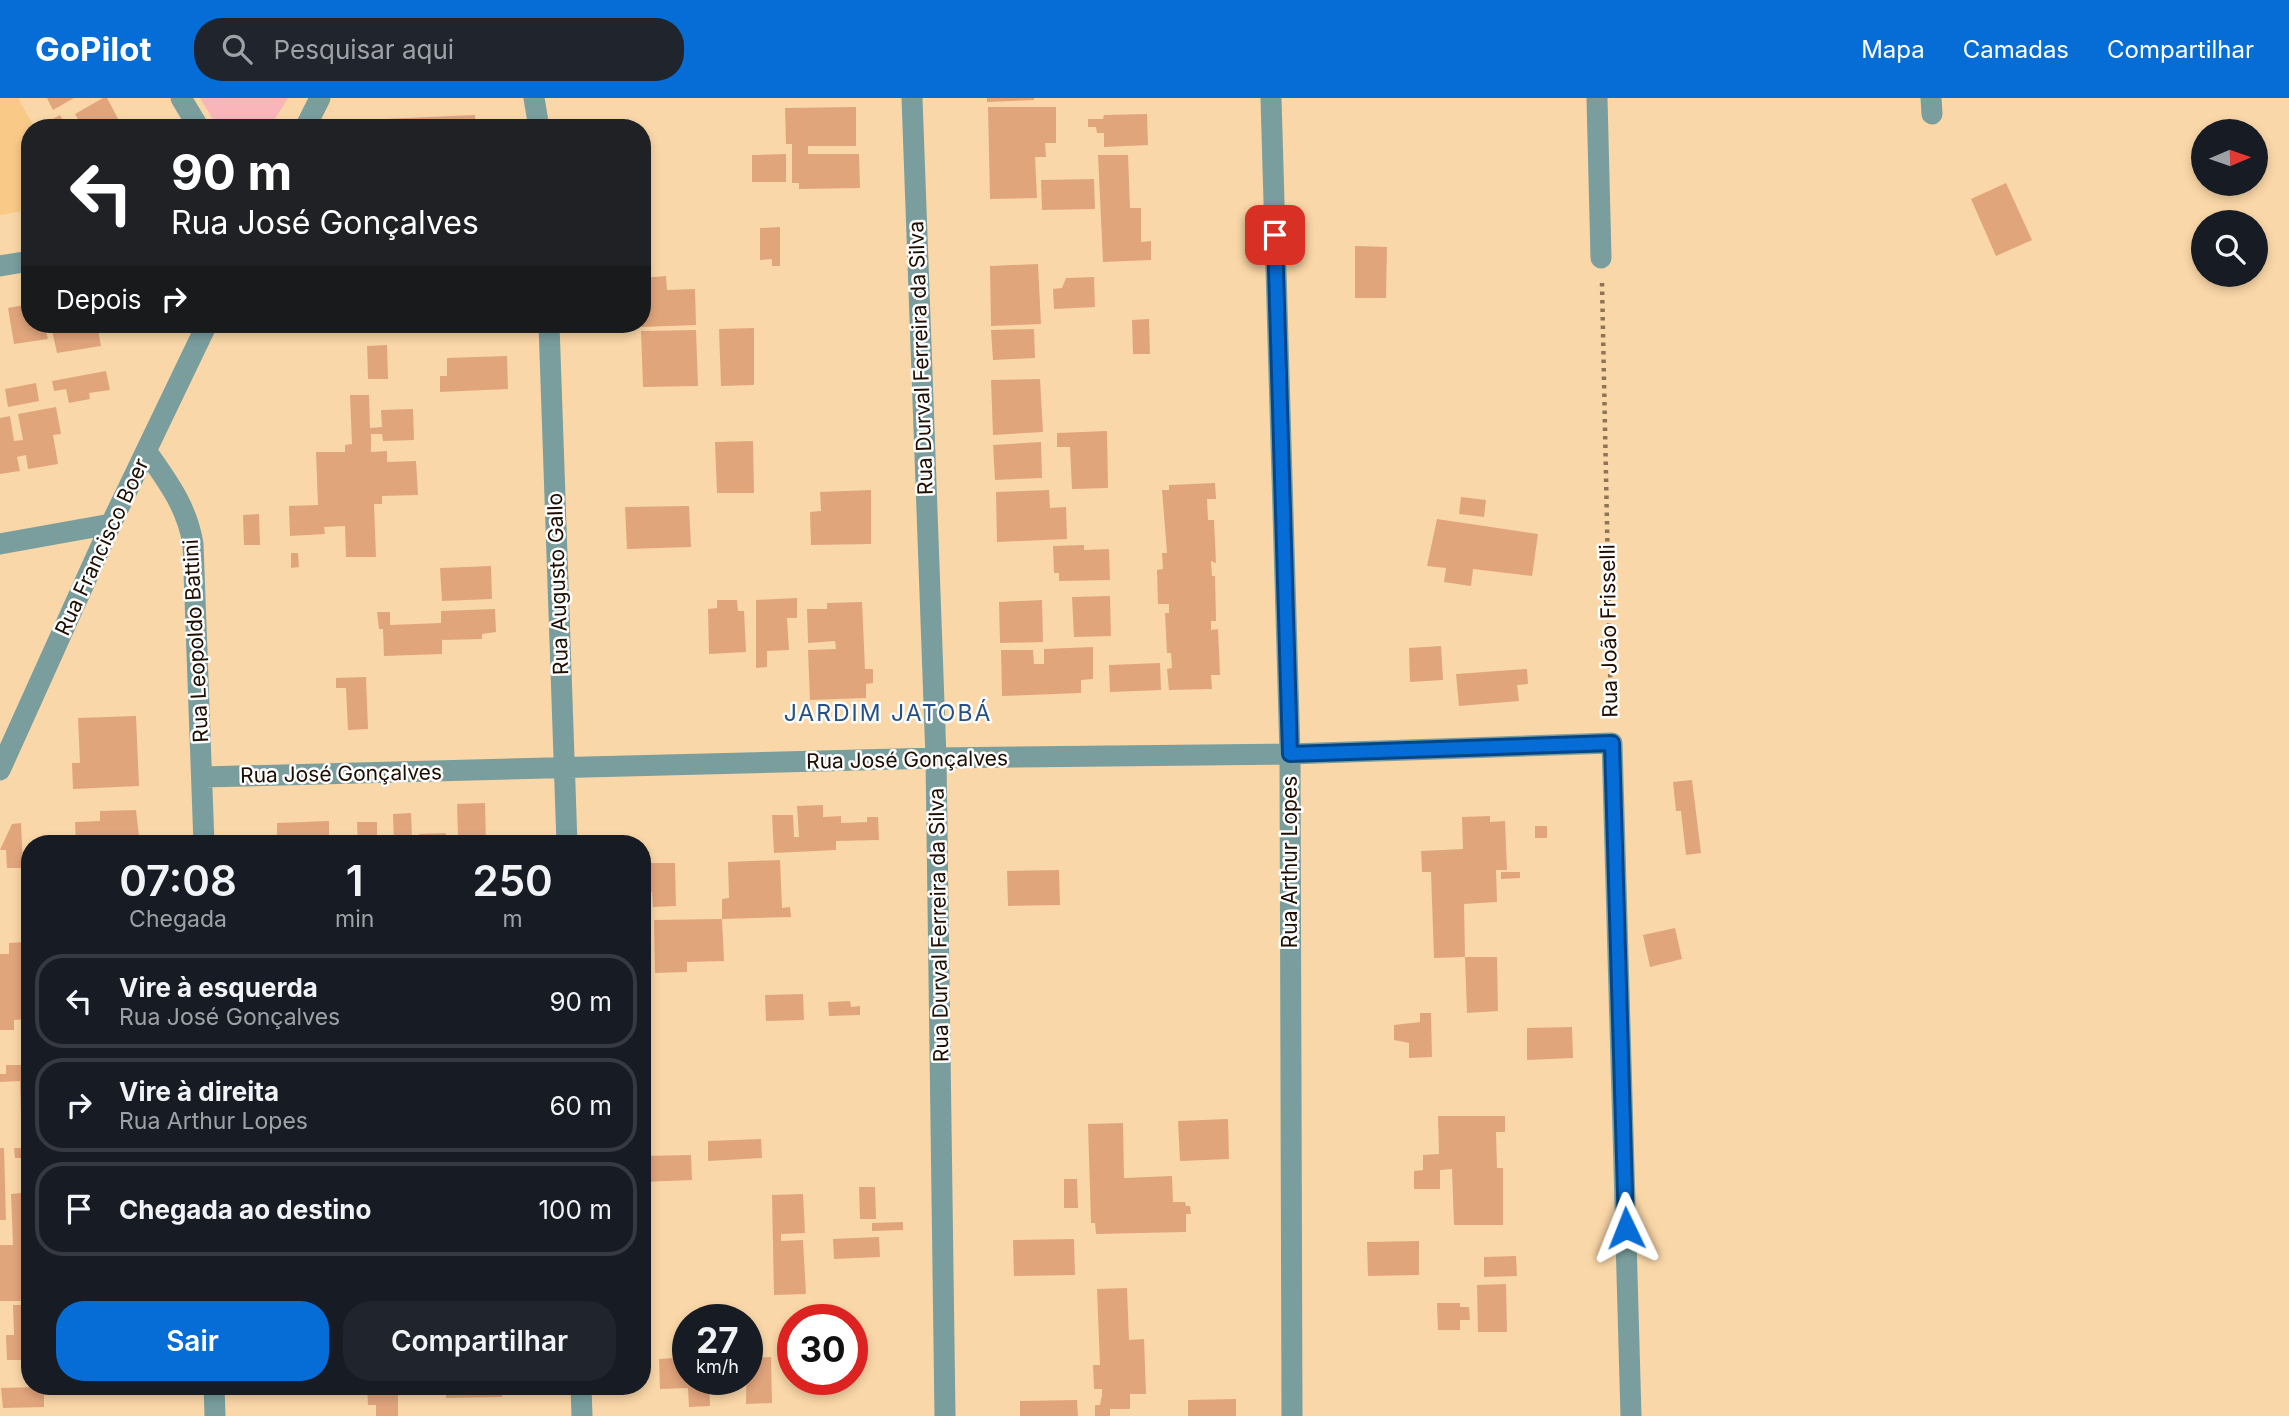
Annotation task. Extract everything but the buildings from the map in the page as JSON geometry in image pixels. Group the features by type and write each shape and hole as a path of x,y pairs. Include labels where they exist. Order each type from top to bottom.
{"street":[{"path":"181,98 194,119"},
{"path":"310,119 320,98"},
{"path":"534,98 537,119"},
{"name":"Rua Durval Ferreira da Silva","path":"912,98 936,758 946,1416"},
{"name":"Rua Arthur Lopes","path":"1270,98 1290,754 1292,1416"},
{"path":"1597,98 1601,258"},
{"path":"0,266 21,262"},
{"name":"Rua Francisco Boer","path":"0,771 111,524 203,333"},
{"name":"Rua Augusto Gallo","path":"549,333 566,835"},
{"name":"Rua Leopoldo Battini","path":"147,452 179,498 189,519 194,544 204,835"},
{"path":"0,544 111,524"},
{"name":"Rua José Gonçalves","path":"203,777 936,758 1290,754 1612,743"},
{"name":"Rua João Frisselli","path":"1612,743 1631,1416"},
{"path":"214,1395 215,1416"},
{"path":"581,1395 582,1416"}],"path":[{"name":"Rua João Frisselli","path":"1601,258 1612,743"}],"shaded area":[{"path":"0,98 18,98 30,119 21,119 21,212 0,215"},
{"path":"200,98 288,98 275,119 213,119"}],"district":[{"name":"JARDIM JATOBÁ","path":"888,713"}],"route":[{"path":"1275,235 1290,754 1612,743 1626,1228"}]}
